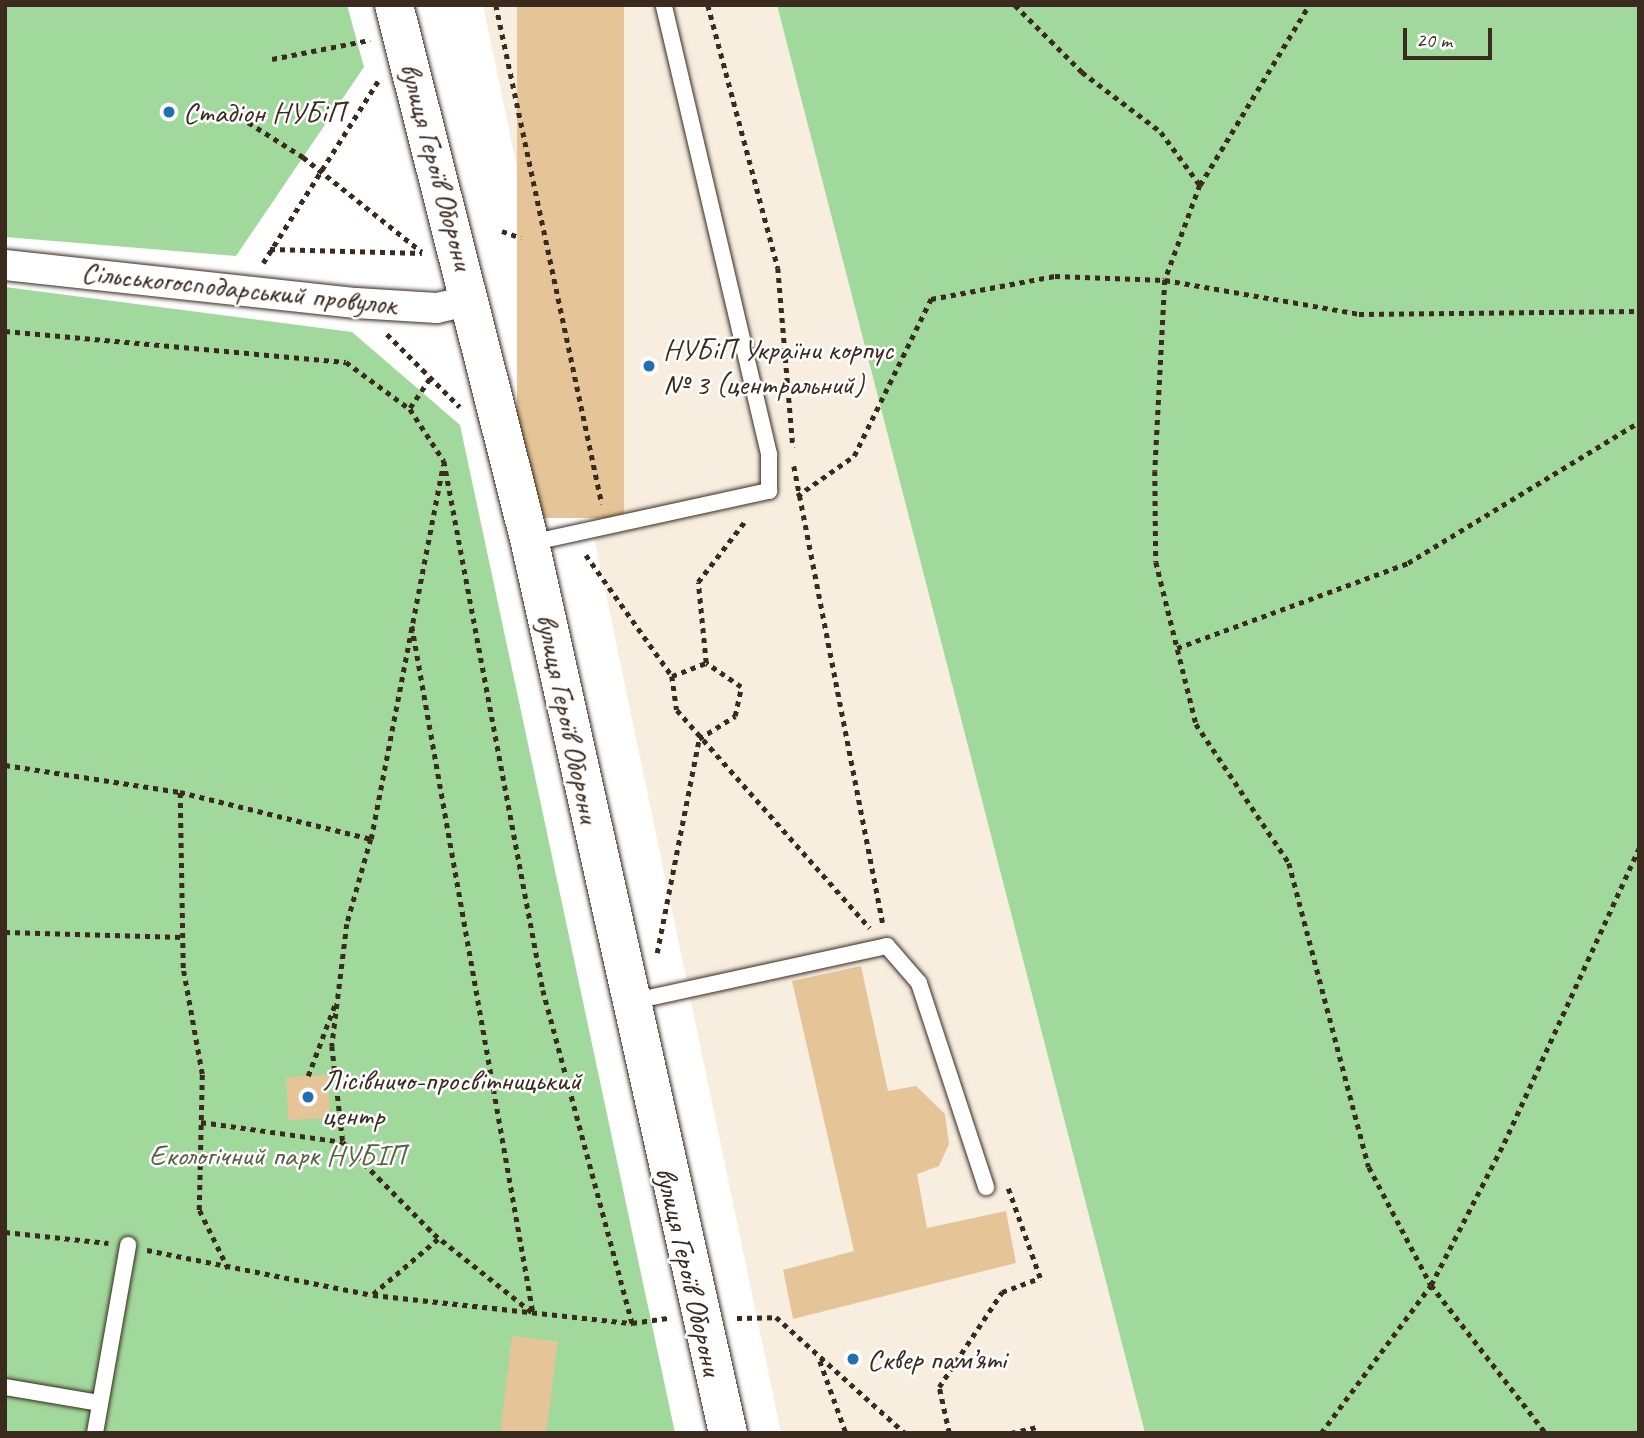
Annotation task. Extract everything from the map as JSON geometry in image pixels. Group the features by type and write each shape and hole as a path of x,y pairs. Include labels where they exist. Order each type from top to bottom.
{"street":[{"name":"вулиця Героїв Оборони","path":"394,5 471,300 530,542 629,1003 688,1322 729,1433"},
{"name":"Сільськогосподарський провулок","path":"5,265 252,287 356,303 437,308 471,300"}],"lane":[{"path":"530,542 769,491 768,454 664,5"},
{"path":"629,1003 887,946 919,983 986,1187"},
{"path":"95,1433 128,1245"},
{"path":"5,1387 100,1403"}],"path":[{"path":"496,5 606,524"},
{"path":"708,5 778,268 797,496 887,946"},
{"path":"1014,5 1082,72 1161,132 1200,185"},
{"path":"1309,5 1200,185 1165,280 1156,562 1196,724 1289,863 1369,1167 1431,1285 1546,1433"},
{"path":"272,59 374,39"},
{"path":"252,287 270,249 322,173 384,72"},
{"path":"240,117 322,173 423,253 270,249"},
{"path":"502,231 521,238"},
{"path":"797,496 854,456 931,299 1055,276 1165,280 1359,314 1639,311"},
{"path":"356,303 429,379 468,415"},
{"path":"5,331 346,362 410,409 444,461 543,990 632,1323"},
{"path":"410,409 429,379"},
{"path":"1177,648 1408,563 1609,434 1639,422"},
{"path":"343,1142 332,1046 346,924 370,839 444,461"},
{"path":"705,663 698,582 769,491"},
{"path":"570,532 672,676 677,710 699,739 887,946"},
{"path":"412,626 533,1312"},
{"path":"672,676 705,663"},
{"path":"655,960 699,739 735,716 741,687 705,663"},
{"path":"5,765 180,792 370,839"},
{"path":"180,792 183,937 202,1074 199,1210 228,1269"},
{"path":"1321,1433 1431,1285 1504,1143 1639,848"},
{"path":"5,932 183,937"},
{"path":"309,1076 338,995"},
{"path":"201,1122 343,1142 439,1238 533,1312"},
{"path":"949,1433 939,1387 1002,1292 1040,1278 1013,1189 986,1187"},
{"path":"5,1232 128,1245 228,1269 373,1295 632,1323 776,1317 905,1433"},
{"path":"373,1295 439,1238"},
{"path":"820,1359 846,1433"},
{"path":"1011,1433 1037,1427"}],"shaded area":[{"path":"483,5 777,5 1145,1433 781,1433"}],"green space":[{"name":"Стадіон НУБіП","path":"5,5 347,5 364,67 236,256 5,237"},
{"path":"777,5 1639,5 1639,1433 1145,1433"},
{"name":"Екологічний парк НУБІП","path":"5,287 352,332 460,425 675,1433 5,1433"}],"building":[{"path":"517,5 624,5 624,518 517,518"},
{"path":"861,966 888,1091 916,1086 945,1114 949,1144 939,1166 917,1174 927,1228 1006,1211 1016,1263 793,1319 783,1270 854,1251 792,981"},
{"name":"Лісівничо-просвітницький центр","path":"328,1075 330,1118 288,1120 286,1077"},
{"path":"512,1336 558,1342 546,1433 500,1433"}],"place":[{"name":"Стадіон НУБіП","path":"169,112"},
{"name":"НУБіП України корпус № 3 (центральний)","path":"649,366"},
{"name":"Лісівничо-просвітницький центр","path":"308,1097"},
{"name":"Сквер пам’яті","path":"853,1359"}]}
